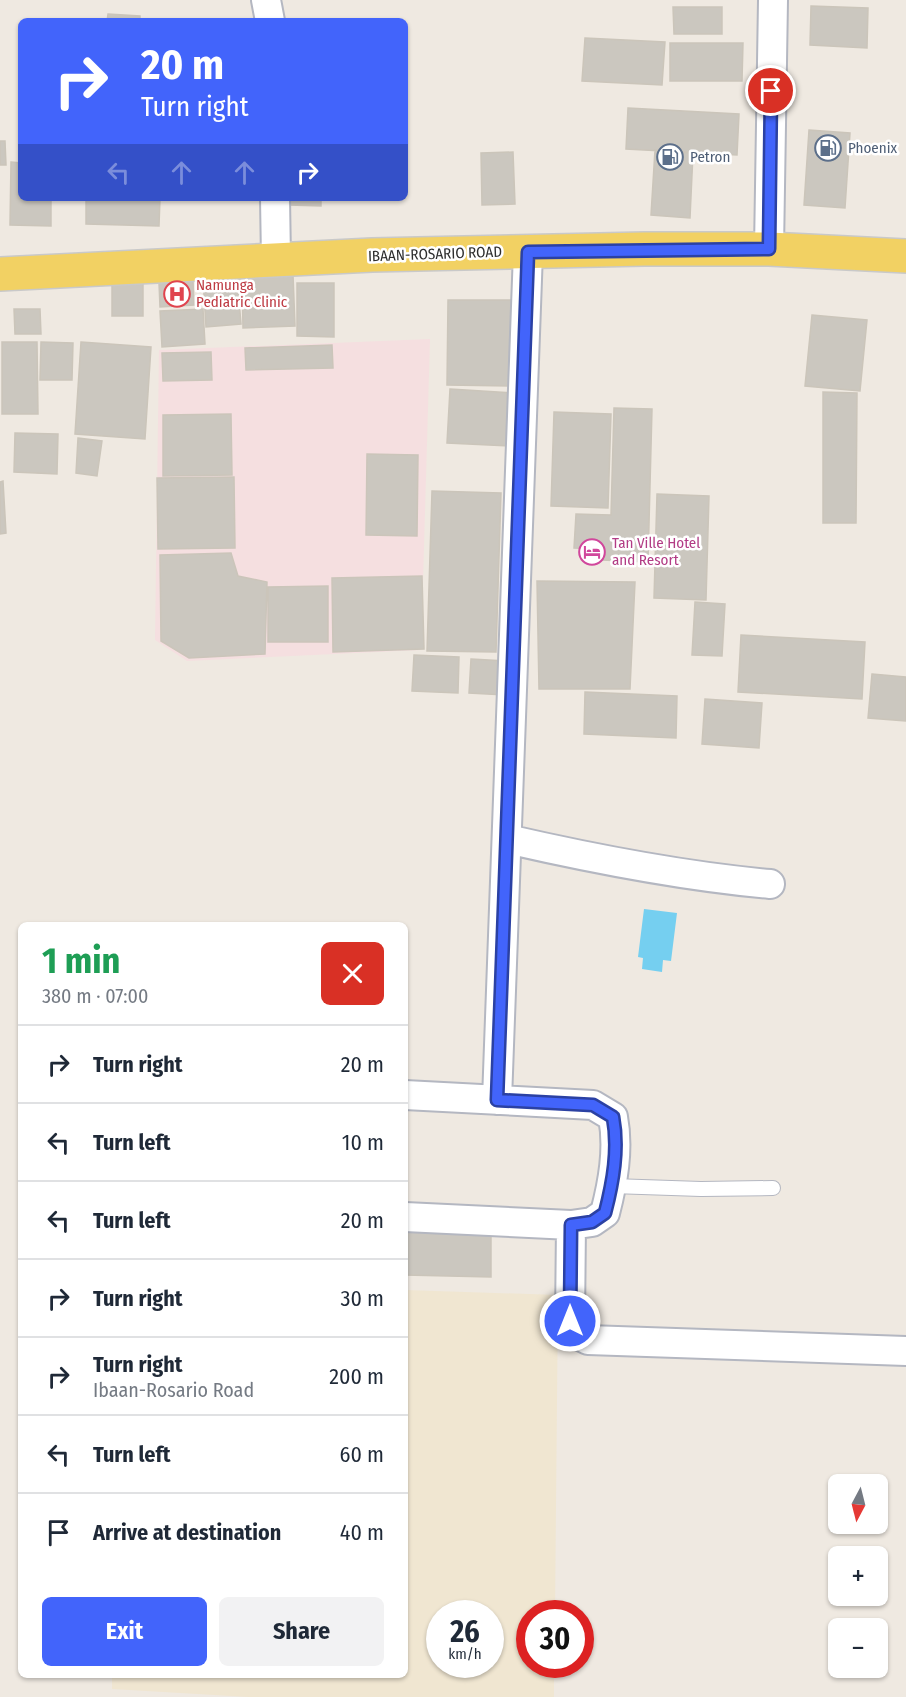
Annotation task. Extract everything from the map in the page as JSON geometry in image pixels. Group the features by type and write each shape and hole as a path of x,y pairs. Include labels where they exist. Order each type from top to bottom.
{"main road":[{"name":"IBAAN-ROSARIO ROAD","path":"0,273 276,259 528,252 769,249 906,256"}],"street":[{"path":"266,0 269,18"},
{"path":"769,249 773,0"},
{"path":"275,201 276,259"},
{"path":"497,1100 528,252"},
{"path":"507,839 622,864 711,879 770,884"},
{"path":"408,1095 593,1105 613,1117 616,1136 612,1186 605,1213 592,1222 571,1225 408,1216"},
{"path":"571,1225 570,1321 576,1334 588,1340 906,1351"}],"lane":[{"path":"612,1186 701,1189 773,1188"}],"shaded area":[{"path":"430,339 421,650 187,661 155,640 159,350"},
{"path":"408,1290 558,1295 555,1600 516,1600 516,1678 554,1678 554,1697 248,1697 112,1689 112,1678 408,1678"}],"water":[{"path":"644,909 677,913 671,961 663,960 662,972 642,969 643,958 638,957"}],"building":[{"path":"811,6 868,8 867,48 810,45"},
{"path":"673,7 722,7 722,34 674,34"},
{"path":"108,14 140,16 140,18 107,18"},
{"path":"585,38 665,42 662,85 582,81"},
{"path":"670,43 743,43 742,81 670,81"},
{"path":"628,108 739,114 737,155 626,149"},
{"path":"809,130 850,133 845,208 804,205"},
{"path":"0,141 5,141 6,165 0,165"},
{"path":"655,150 693,153 690,218 651,215"},
{"path":"513,152 515,204 482,205 481,153"},
{"path":"11,162 18,163 18,201 51,201 51,226 10,225"},
{"path":"86,201 160,201 159,226 86,224"},
{"path":"289,201 321,201 321,206 289,205"},
{"path":"293,275 295,326 243,328 242,277"},
{"path":"237,277 241,324 206,327 203,279"},
{"name":"Namunga Pediatric Clinic","path":"193,281 194,305 160,307 159,283"},
{"path":"297,283 334,283 334,337 297,336"},
{"path":"112,284 143,284 143,316 112,316"},
{"path":"448,300 517,300 516,386 447,385"},
{"path":"14,309 40,309 41,334 15,334"},
{"path":"203,309 205,344 162,347 160,311"},
{"path":"812,315 867,320 860,391 805,386"},
{"path":"2,342 37,342 38,414 2,414"},
{"path":"41,342 73,343 72,380 40,380"},
{"path":"81,342 151,347 145,439 75,434"},
{"path":"332,345 333,368 246,370 245,348"},
{"path":"211,352 212,380 163,381 162,353"},
{"path":"450,389 513,393 510,446 447,443"},
{"path":"823,392 857,393 856,523 823,523"},
{"path":"614,408 652,409 648,562 602,560 602,549 574,548 576,514 611,515"},
{"path":"554,412 611,414 608,508 551,506"},
{"path":"231,414 232,475 163,476 163,415"},
{"path":"15,433 58,434 57,474 14,472"},
{"path":"78,438 102,441 97,476 76,473"},
{"path":"367,454 418,455 417,536 366,535"},
{"path":"234,477 235,548 158,549 157,478"},
{"path":"3,481 6,533 0,534 0,482"},
{"path":"432,491 501,493 496,652 427,651"},
{"path":"657,494 709,496 706,600 654,598"},
{"path":"231,553 238,576 267,582 265,654 189,658 161,641 160,555"},
{"path":"422,576 424,649 333,652 332,578"},
{"path":"537,581 635,582 630,689 539,689"},
{"path":"328,586 328,642 268,642 268,587"},
{"path":"695,602 725,604 722,656 692,655"},
{"path":"741,635 865,642 862,699 738,692"},
{"path":"414,655 459,657 458,693 412,691"},
{"path":"471,659 506,661 505,695 469,693"},
{"path":"872,674 906,677 906,721 868,718"},
{"path":"585,692 677,696 676,738 584,734"},
{"path":"705,699 762,703 759,748 702,744"},
{"path":"408,1232 491,1236 491,1277 408,1275"}],"place":[{"name":"Phoenix","path":"828,148"},
{"name":"Petron","path":"670,157"},
{"name":"Namunga Pediatric Clinic","path":"177,294"},
{"name":"Tan Ville Hotel and Resort","path":"592,552"}],"route":[{"path":"570,1321 571,1225 592,1222 605,1213 612,1186 616,1136 613,1117 593,1105 497,1100 528,252 769,249 771,91"}]}
